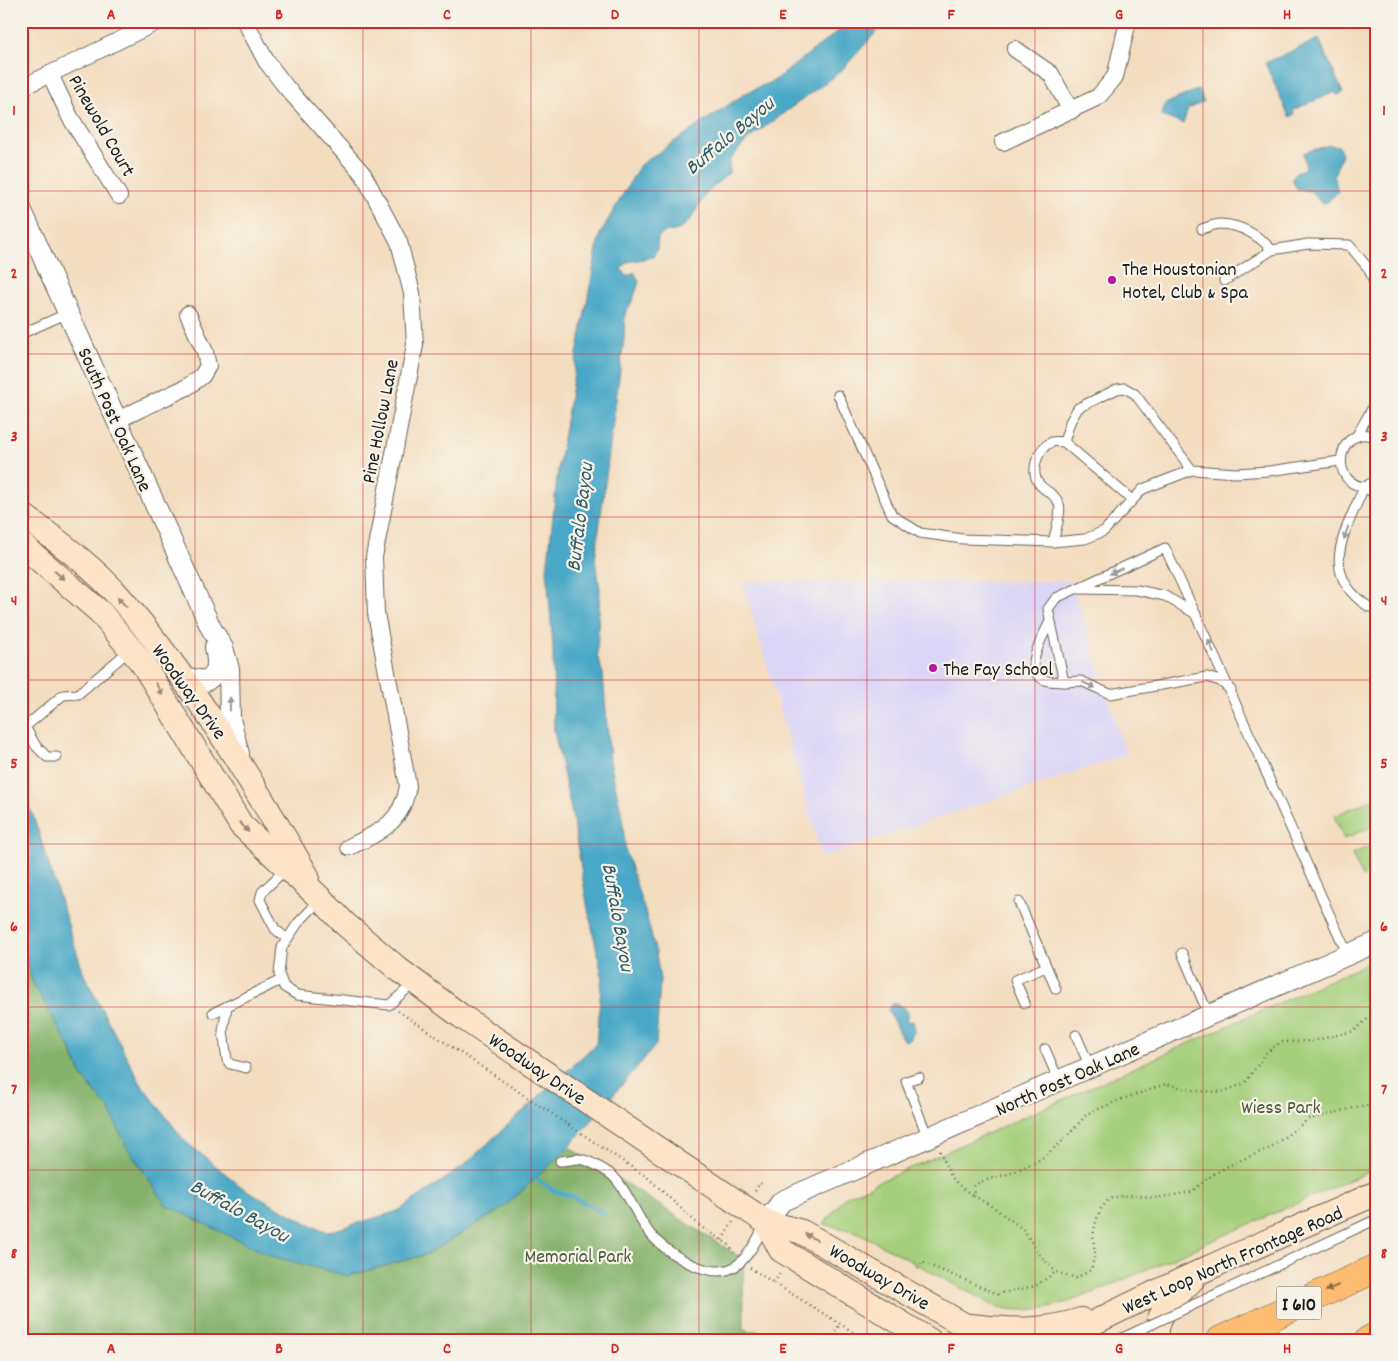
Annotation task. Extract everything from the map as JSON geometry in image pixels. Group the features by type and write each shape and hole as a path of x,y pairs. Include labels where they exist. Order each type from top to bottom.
{"highway":[{"name":"I 610","path":"1221,1340 1377,1268"},
{"path":"1369,1340 1377,1336"}],"main road":[{"name":"Woodway Drive","path":"21,514 73,553 121,599 140,642 143,664 241,825 321,899 345,924 415,982 461,1016 766,1222 802,1232 990,1340"},
{"name":"Woodway Drive","path":"21,544 100,612 182,677 244,768 321,899"},
{"name":"West Loop North Frontage Road","path":"1060,1340 1133,1302 1377,1193"},
{"name":"Woodway Drive","path":"766,1222 781,1250 929,1340"},
{"path":"1158,1340 1156,1334 1162,1312 1200,1271"},
{"path":"861,1298 907,1340"},
{"path":"965,1326 1006,1331 1064,1326 1133,1302"}],"street":[{"name":"Pine Hollow Lane","path":"245,21 266,61 286,87 363,174 399,242 412,293 415,345 374,557 378,621 408,786 406,799 392,823 376,834 349,846"},
{"path":"1003,142 1072,111 1098,97 1115,78 1128,21"},
{"path":"21,88 154,22"},
{"path":"1015,49 1051,74 1072,111"},
{"name":"Pinewold Court","path":"50,74 70,117 119,196"},
{"name":"South Post Oak Lane","path":"21,209 211,628 223,648 229,669 230,719 233,736 244,768"},
{"path":"117,420 187,387 202,376 208,366 205,352 188,314"},
{"name":"South Post Oak Lane","path":"182,677 206,681 214,675 217,667 211,628"},
{"name":"North Post Oak Lane","path":"766,1222 782,1201 1377,942"}],"lane":[{"path":"1202,229 1220,224 1243,228 1260,237 1272,250"},
{"path":"1224,281 1272,250 1308,244 1349,245 1374,277 1377,291"},
{"path":"21,334 68,313"},
{"path":"1064,442 1070,422 1078,408 1117,388 1125,388 1135,394 1192,470"},
{"path":"838,395 892,515 920,534 963,539 1053,542 1085,539 1104,531 1143,489 1192,470 1236,473 1269,471 1340,461"},
{"path":"1356,437 1377,400"},
{"path":"1369,607 1348,589 1340,574 1338,558 1345,533 1372,488 1349,480 1340,461 1344,447 1349,441 1365,435 1377,438"},
{"path":"1053,542 1060,505 1056,497 1040,485 1036,478 1035,466 1040,452 1052,442 1064,442 1132,500"},
{"path":"1064,682 1048,610 1056,598 1165,548 1231,690 1292,832 1348,954"},
{"path":"1078,589 1137,590 1165,596 1196,614"},
{"path":"1050,621 1037,648 1033,662 1037,674 1047,681 1081,681 1110,694 1207,677 1220,681 1231,690"},
{"path":"57,756 47,756 36,746 24,723 63,696 78,694 140,642"},
{"path":"287,867 262,892 260,900 275,929 287,939"},
{"path":"321,899 298,923 282,947 279,974 284,987 297,995 389,1005 415,982"},
{"path":"1019,902 1056,989"},
{"path":"1182,953 1209,1016"},
{"path":"1025,1003 1015,980 1046,967"},
{"path":"213,1013 281,980"},
{"path":"227,1006 224,1031 227,1060 230,1064 246,1068"},
{"path":"1076,1035 1090,1068"},
{"path":"1046,1049 1060,1081"},
{"path":"919,1077 906,1081 931,1137"},
{"path":"560,1161 581,1158 612,1175 622,1186 649,1232 666,1249 689,1263 711,1271 725,1271 737,1265 752,1249 766,1222"},
{"path":"1118,1340 1377,1219"}],"path":[{"path":"389,1005 648,1178"},
{"path":"973,1195 974,1186 980,1182 1014,1172 1040,1159 1065,1139 1087,1114 1117,1101 1166,1084 1198,1091 1222,1092 1245,1083 1266,1053 1281,1042 1312,1041 1354,1031 1377,1008"},
{"path":"931,1137 952,1179 958,1186 993,1207 1024,1230 1038,1253 1056,1272 1076,1278 1091,1270 1096,1253 1093,1235 1096,1221 1101,1209 1109,1198 1135,1195 1155,1198 1191,1192 1212,1175 1234,1163 1268,1149 1309,1120 1365,1106 1377,1110"},
{"path":"722,1240 730,1228"},
{"path":"918,1269 922,1262 998,1294 1036,1286 1056,1272"},
{"path":"830,1340 840,1324"}],"shaded area":[{"name":"The Fay School","path":"1071,581 1126,755 822,857 743,582"}],"green space":[{"path":"1377,797 1377,824 1344,839 1334,816"},
{"path":"1377,843 1377,871 1362,877 1352,854"},
{"name":"Memorial Park","path":"21,940 32,981 70,1048 82,1076 109,1109 126,1145 166,1205 348,1276 427,1254 503,1208 569,1147 743,1259 744,1329 795,1340 21,1340"},
{"name":"Wiess Park","path":"1377,959 1377,1168 1098,1291 1060,1304 1036,1309 1024,1310 996,1307 857,1232 824,1224 845,1197"}],"water":[{"name":"Buffalo Bayou","path":"851,21 886,21 841,71 747,140 730,160 729,173 708,192 686,224 674,231 667,231 658,237 657,249 653,257 628,262 621,269 627,276 634,272 639,282 633,300 625,313 624,339 595,560 600,589 597,655 603,674 610,761 622,816 626,853 656,953 660,980 656,1045 569,1147 503,1208 427,1254 348,1276 271,1256 166,1205 126,1145 109,1109 82,1076 70,1048 32,981 21,940 21,799 32,812 84,975 141,1084 185,1141 243,1188 305,1222 328,1232 398,1211 462,1167 596,1044 602,975 587,904 572,814 554,731 553,649 547,570 558,470 577,354 600,234 640,165 746,93 775,80"},
{"path":"1319,39 1343,93 1337,95 1335,92 1293,110 1294,115 1289,117 1265,63"},
{"path":"1199,89 1204,102 1188,109 1183,124 1161,116 1165,104"},
{"path":"1329,145 1339,146 1342,154 1334,175 1338,192 1328,202 1321,203 1311,191 1297,189 1292,179 1296,172 1306,168 1303,153"},
{"path":"897,1003 904,1007 909,1014 906,1019 908,1022 913,1021 915,1029 911,1039 905,1041 901,1037 888,1010 892,1004"}],"waterway":[{"path":"531,1175 554,1191 571,1196 605,1214"}],"place":[{"name":"The Houstonian Hotel, Club & Spa","path":"1112,280"},
{"name":"The Fay School","path":"933,668"}]}
